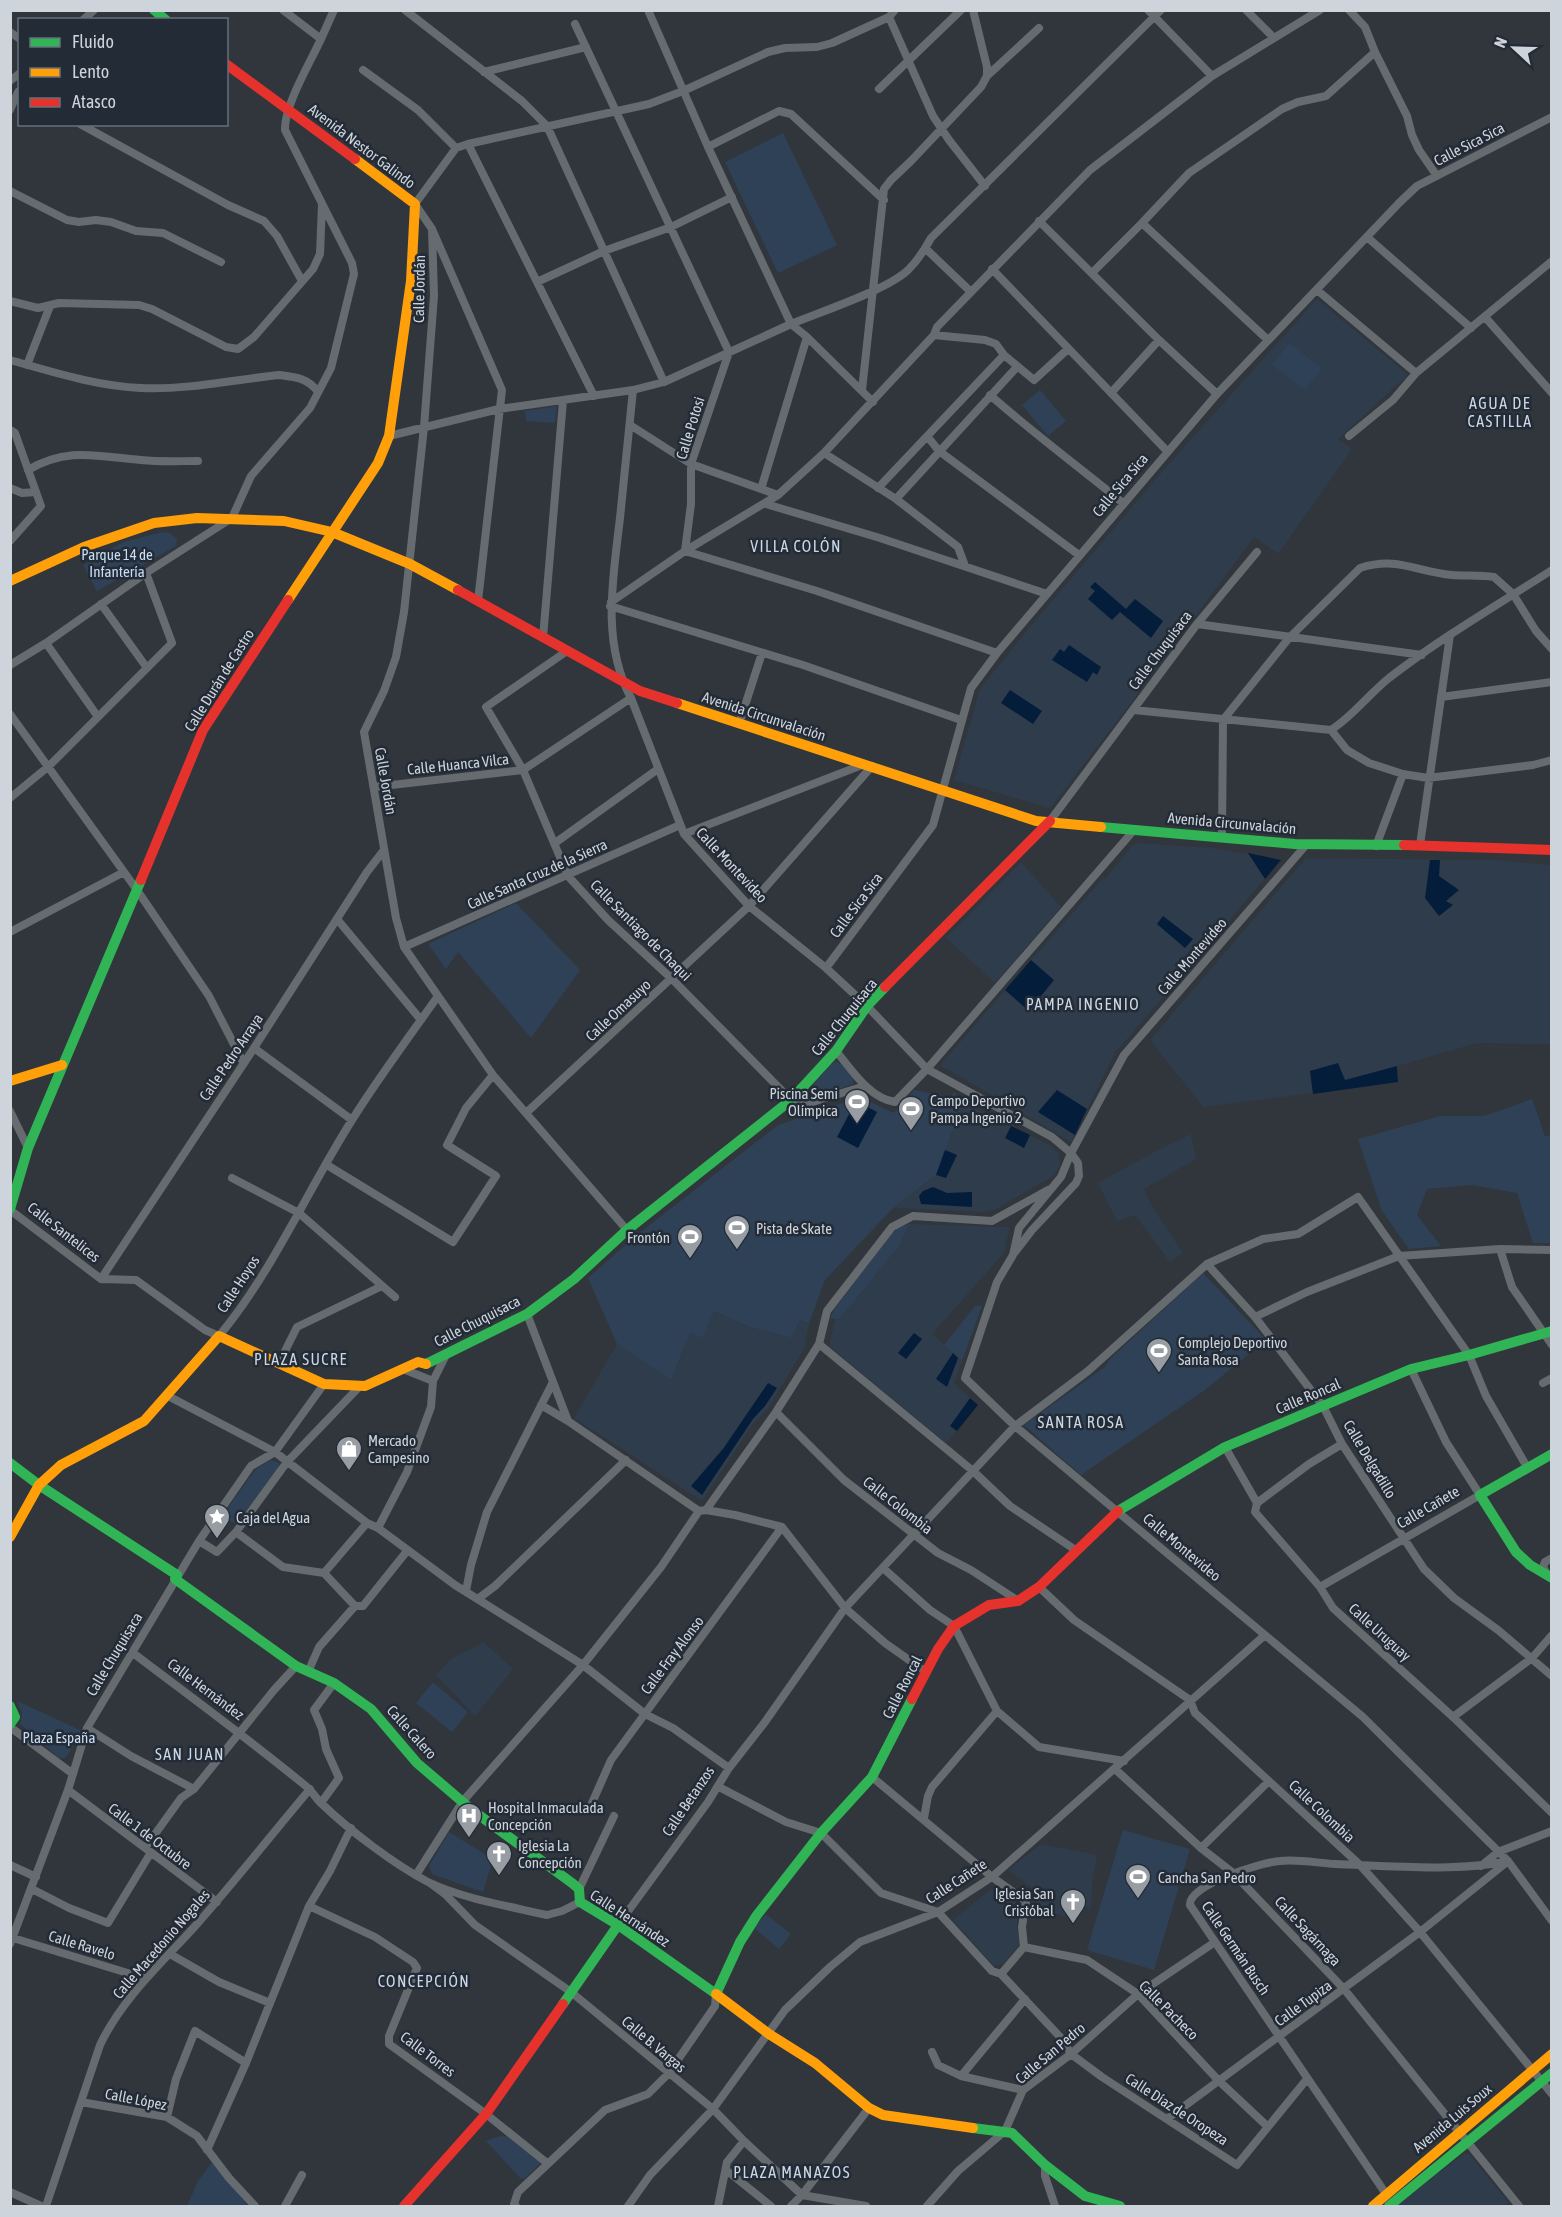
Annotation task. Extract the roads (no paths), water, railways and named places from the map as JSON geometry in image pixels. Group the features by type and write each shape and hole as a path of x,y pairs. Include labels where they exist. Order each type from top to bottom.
{"main road":[{"name":"Avenida Nestor Galindo","path":"228,65 415,204"},
{"name":"Calle Durán de Castro","path":"10,1209 28,1148 203,730 378,463 389,436 411,281 415,204"},
{"name":"Avenida Circunvalación","path":"10,581 84,547 154,523 197,518 284,521 332,532 410,564 640,691 1036,821 1306,845 1420,844 1551,850"},
{"name":"Calle Chuquisaca","path":"324,1384 365,1386 418,1362 426,1364 527,1314 574,1279 627,1230 791,1101 836,1052 867,1006 1050,821"},
{"path":"10,1081 62,1065"},
{"name":"Calle Roncal","path":"716,1994 740,1942 757,1915 821,1833 872,1777 938,1649 954,1626 989,1605 1018,1601 1039,1587 1118,1511 1225,1447 1411,1369 1549,1333"},
{"name":"Calle Santelices","path":"219,1336 324,1384"},
{"name":"Calle Hoyos","path":"10,1537 39,1485 61,1465 144,1420 168,1396 219,1336"},
{"name":"Calle Cañete","path":"1480,1495 1551,1454"},
{"name":"Calle Calero","path":"10,1463 176,1577 296,1666 334,1683 371,1709 417,1763 579,1889"},
{"path":"1480,1495 1516,1552 1530,1565 1551,1577"},
{"path":"10,1706 15,1717 10,1725"},
{"path":"579,1889 580,1902"},
{"name":"Calle Hernández","path":"580,1902 618,1925 769,2034 815,2063 869,2108 883,2115 1012,2133 1045,2165 1085,2196 1120,2206"},
{"name":"Calle Betanzos","path":"404,2206 486,2114 618,1925"},
{"name":"Avenida Luis Soux","path":"1373,2206 1551,2054"},
{"name":"Avenida Luis Soux","path":"1389,2206 1551,2073"}],"street":[{"path":"283,10 321,39"},
{"path":"10,665 232,518 251,476 310,408 331,368 354,274 352,263 285,130 285,122 288,109 334,10"},
{"path":"405,10 522,101 547,126 664,382"},
{"path":"648,10 708,147 791,324 873,402"},
{"path":"879,89 961,10"},
{"path":"973,10 987,67 987,76"},
{"path":"1148,10 1212,76"},
{"path":"389,436 499,409 633,390 664,382 898,278 909,269 931,238 1161,10"},
{"path":"1246,10 1274,38"},
{"path":"610,604 685,551 778,495 824,453 873,402 934,335 937,327 970,291 1090,170 1212,76 1320,10"},
{"path":"1349,10 1365,27 1407,116 1419,150 1437,176"},
{"path":"415,204 456,148 649,104 768,52 785,48 817,47 832,43 892,14 908,60 933,116 985,186"},
{"path":"575,24 729,352"},
{"path":"862,390 884,189 981,87 987,76 1039,28"},
{"path":"484,72 586,47"},
{"path":"1093,272 1189,173 1282,110 1298,102 1326,96 1376,52"},
{"path":"363,70 418,110 456,148"},
{"path":"10,110 16,91"},
{"path":"708,147 778,111 785,111 884,200"},
{"name":"Calle Sica Sica","path":"826,968 933,825 971,688 996,653 1167,451 1217,394 1417,186 1551,117"},
{"path":"84,126 228,206 264,221 277,236 302,281"},
{"path":"468,144 594,396"},
{"path":"10,191 67,220 111,222 136,231 163,233 221,262"},
{"path":"537,282 604,250 672,227 732,197"},
{"path":"10,301 38,308 59,303 139,306 152,309 226,347 238,349 254,337 313,269 320,254 322,204"},
{"name":"Avenida Nestor Galindo","path":"415,204 432,230 502,390 478,601"},
{"path":"1040,221 1159,340 1217,394"},
{"path":"1142,223 1268,340"},
{"name":"Calle Jordán","path":"432,230 434,296 410,564 396,657 384,691 364,732 396,918 404,947 493,1075 627,1230"},
{"path":"1367,237 1471,328"},
{"path":"925,248 970,291"},
{"path":"1349,436 1393,400 1416,374 1551,261"},
{"path":"992,269 1167,451"},
{"path":"1317,290 1416,374"},
{"path":"27,364 50,306"},
{"path":"1485,316 1551,393"},
{"path":"934,335 986,340 996,344 1004,355 1034,380 1068,349"},
{"path":"761,489 807,337"},
{"path":"1111,393 1159,340"},
{"name":"Calle Potosi","path":"685,551 691,504 691,464 729,352"},
{"path":"878,488 1004,355"},
{"path":"10,360 85,380 139,388 168,388 279,375 296,377 312,383 318,392"},
{"path":"896,499 1017,367"},
{"name":"Calle Montevideo","path":"633,390 610,604 616,661 622,682 631,698 684,834 749,906 826,968 867,1006 927,1069 1052,1137 1071,1153"},
{"path":"990,395 1123,504"},
{"path":"543,638 563,400"},
{"path":"630,425 691,464 778,495"},
{"path":"10,430 15,433 41,506 11,540"},
{"path":"927,436 939,451 1079,555"},
{"path":"824,453 896,499 958,547 965,566"},
{"path":"28,470 58,458 92,454 141,460 198,461"},
{"path":"10,488 22,493 36,492"},
{"path":"766,504 880,538 1047,594"},
{"path":"685,551 817,591 996,653"},
{"name":"Calle Chuquisaca","path":"1050,821 1197,624 1257,552"},
{"path":"1222,837 1223,720 1289,638 1360,568 1374,564 1398,563 1451,575 1494,577 1513,594 1536,631 1551,649"},
{"path":"1134,710 1331,730 1346,720 1388,679 1422,654 1551,570"},
{"path":"10,798 49,766 172,643 146,573"},
{"path":"101,604 147,668"},
{"path":"610,604 803,664 961,720"},
{"path":"1197,624 1422,654"},
{"path":"1420,844 1450,635"},
{"path":"46,643 98,717"},
{"name":"Calle Santiago de Chaqui","path":"567,651 486,707 523,770 568,876 608,920 672,979 791,1101"},
{"path":"739,724 762,653"},
{"path":"1441,697 1551,682"},
{"name":"Calle Huanca Vilca","path":"375,787 523,770 631,698"},
{"path":"10,714 137,890 209,996 243,1062"},
{"path":"1331,730 1347,750 1369,763 1403,774 1428,778 1533,765 1551,760"},
{"path":"684,834 869,765"},
{"name":"Calle Omasuyo","path":"526,1113 749,906 869,765"},
{"path":"555,843 658,769"},
{"path":"1376,846 1403,774"},
{"name":"Calle Santa Cruz de la Sierra","path":"404,947 680,825"},
{"path":"836,1052 865,1086 888,1101 895,1102 927,1069 1134,830"},
{"name":"Calle Montevideo","path":"1306,845 1124,1055 1071,1153 1061,1177 1018,1228 1013,1255 997,1282 965,1378 1015,1426 1363,1717 1509,1861 1551,1921"},
{"name":"Calle Pedro Arraya","path":"100,1279 254,1048 367,872 384,850"},
{"path":"10,932 124,872"},
{"path":"337,919 421,1020"},
{"name":"Calle Hoyos","path":"219,1336 238,1313 352,1120 438,996"},
{"path":"254,1048 352,1120"},
{"path":"327,1165 453,1242 496,1176 447,1145 466,1108 493,1075"},
{"path":"791,1101 806,1104 865,1086"},
{"path":"10,1112 28,1148"},
{"path":"1013,1255 1032,1230 1076,1183 1079,1176 1078,1163 1071,1153"},
{"path":"232,1178 299,1213 395,1297"},
{"path":"416,1875 463,1801 583,1665 661,1567 776,1412 819,1344 827,1311 892,1227 913,1216 992,1221 1052,1188"},
{"name":"Calle Betanzos","path":"618,1925 845,1608 1015,1426 1088,1371 1207,1264 1263,1239 1298,1234 1358,1197 1399,1256"},
{"name":"Calle Santelices","path":"10,1209 100,1279 136,1280 205,1330 219,1336"},
{"path":"1255,1317 1307,1292 1399,1256 1500,1249 1551,1250"},
{"path":"1500,1249 1512,1287 1549,1333 1551,1345"},
{"path":"1399,1256 1470,1355 1486,1396 1527,1467"},
{"name":"Calle Delgadillo","path":"1207,1264 1255,1317 1323,1406 1342,1444 1424,1569 1454,1598 1498,1630 1551,1677"},
{"path":"279,1363 297,1327 382,1286"},
{"path":"527,1314 568,1421"},
{"path":"819,1344 973,1472 1010,1506 1077,1551"},
{"path":"378,1528 407,1472 431,1407 433,1381 446,1354"},
{"path":"404,1369 433,1381"},
{"path":"1411,1369 1446,1442 1480,1495"},
{"path":"1543,1383 1551,1378"},
{"path":"466,1591 471,1565 487,1512 554,1382"},
{"name":"Calle Chuquisaca","path":"12,1941 68,1790 87,1728 199,1541 251,1466 275,1452 324,1384"},
{"name":"Calle Chuquisaca","path":"199,1541 217,1552 236,1532 287,1462 360,1386"},
{"path":"168,1396 275,1452 407,1551 583,1665 645,1713 672,1728 729,1768"},
{"path":"541,1405 702,1510 782,1527 845,1608 885,1643 926,1672"},
{"name":"Calle Colombia","path":"776,1412 844,1480 913,1534 938,1553 971,1570 1018,1601"},
{"path":"1257,1503 1309,1464 1342,1444"},
{"name":"Calle Uruguay","path":"1225,1447 1257,1503 1255,1512 1320,1587 1333,1608 1453,1717 1551,1813"},
{"path":"479,1598 495,1586 626,1460"},
{"name":"Calle Cañete","path":"1320,1587 1480,1495"},
{"path":"324,1573 367,1523"},
{"name":"Calle Fray Alonso","path":"592,1803 611,1760 782,1527"},
{"path":"236,1532 283,1567 324,1573 355,1606 363,1606 407,1551"},
{"path":"1551,1558 1545,1562 1543,1567 1544,1572 1551,1577"},
{"path":"883,1568 930,1610 954,1626 997,1711 1039,1747 1124,1761"},
{"name":"Calle Colombia","path":"1039,1587 1074,1620 1190,1700 1195,1713 1360,1865 1420,1932 1551,2094"},
{"path":"308,1672 319,1647 355,1606"},
{"name":"Calle Cañete","path":"628,2206 650,2175 713,2109 785,2010 860,1942 938,1912 993,1877 1265,1635"},
{"path":"1453,1717 1532,1658 1551,1635"},
{"name":"Calle Hernández","path":"133,1653 310,1789 321,1803 405,1869 430,1882 478,1898 547,1915 580,1902"},
{"path":"32,1889 69,1908 108,1923 181,1798 194,1789 273,1690 296,1666"},
{"path":"321,1803 339,1778 326,1749 322,1729 314,1710 334,1683"},
{"path":"924,1818 932,1787 997,1711"},
{"path":"10,1725 73,1774"},
{"path":"87,1728 131,1756 194,1789"},
{"name":"Calle Sagárnaga","path":"1115,1769 1201,1848 1233,1873 1344,1989 1519,2206"},
{"path":"872,1777 993,1877 1026,1901 1022,1927 1024,1947 1001,1974"},
{"path":"1201,1848 1269,1781"},
{"path":"718,1787 786,1822 821,1833 881,1893 938,1912"},
{"name":"Calle Macedonio Nogales","path":"46,2206 100,2045 111,2023 144,1978 170,1954 217,1902 310,1789"},
{"name":"Calle 1 de Octubre","path":"68,1790 217,1902"},
{"path":"579,1889 614,1816"},
{"path":"207,2150 246,2063 309,1906 330,1871 351,1828"},
{"path":"1480,1867 1498,1852 1551,1831"},
{"name":"Calle Germán Busch","path":"1386,2194 1190,1905 1190,1900 1194,1893 1233,1873 1280,1861 1480,1867 1509,1861"},
{"name":"Calle Tupiza","path":"1167,2119 1420,1932 1509,1861"},
{"path":"10,1865 36,1877"},
{"name":"Calle B. Vargas","path":"430,1882 446,1894 475,1925 571,1992 713,2109 802,2196"},
{"name":"Calle Torres","path":"309,1906 375,1937 413,1962 417,1968 389,2036 389,2044 486,2114"},
{"name":"Calle Díaz de Oropeza","path":"938,1912 992,1971 1001,1974 1025,1999 1062,2039 1071,2054 1102,2077 1237,2165 1307,2079"},
{"name":"Calle Ravelo","path":"12,1941 144,1978"},
{"name":"Calle San Pedro","path":"927,2206 958,2171 1005,2131 1023,2090 1071,2054 1138,1994 1215,1942"},
{"name":"Calle Pacheco","path":"1024,1947 1087,1960 1138,1994 1218,2080 1267,2126"},
{"path":"170,1954 219,1982 270,2003"},
{"name":"Calle Roncal","path":"516,2206 514,2204 518,2192 605,2110 648,2094 668,2073 715,2006 716,1994"},
{"path":"961,2076 1025,1999"},
{"path":"167,2117 176,2079 195,2031 246,2063"},
{"path":"932,2052 938,2064 961,2076 1023,2090"},
{"name":"Calle López","path":"81,2102 167,2117 197,2136 229,2178 255,2206"},
{"path":"791,2206 802,2196 869,2108"},
{"path":"486,2114 547,2163"},
{"path":"718,2206 727,2162 744,2141"},
{"path":"1045,2165 1045,2176 1055,2206"},
{"path":"726,2170 771,2206"},
{"path":"285,2206 302,2175"},
{"path":"10,2192 41,2206"},
{"path":"802,2196 866,2206"}],"place":[{"name":"Piscina Semi Olímpica","path":"857,1125"},
{"name":"Campo Deportivo Pampa Ingenio 2","path":"911,1132"},
{"name":"Pista de Skate","path":"737,1251"},
{"name":"Frontón","path":"690,1260"},
{"name":"Complejo Deportivo Santa Rosa","path":"1159,1374"},
{"name":"Mercado Campesino","path":"349,1472"},
{"name":"Caja del Agua","path":"217,1540"},
{"name":"Hospital Inmaculada Concepción","path":"469,1839"},
{"name":"Iglesia La Concepción","path":"499,1877"},
{"name":"Cancha San Pedro","path":"1138,1900"},
{"name":"Iglesia San Cristóbal","path":"1073,1925"}],"district":[{"name":"AGUA DE CASTILLA","path":"1500,412"},
{"name":"VILLA COLÓN","path":"796,546"},
{"name":"PAMPA INGENIO","path":"1083,1004"},
{"name":"PLAZA SUCRE","path":"301,1359"},
{"name":"SANTA ROSA","path":"1081,1422"},
{"name":"SAN JUAN","path":"190,1754"},
{"name":"CONCEPCIÓN","path":"424,1981"},
{"name":"PLAZA MANAZOS","path":"792,2172"}],"park label":[{"name":"Parque 14 de Infantería","path":"117,562"},
{"name":"Plaza España","path":"59,1737"}]}
